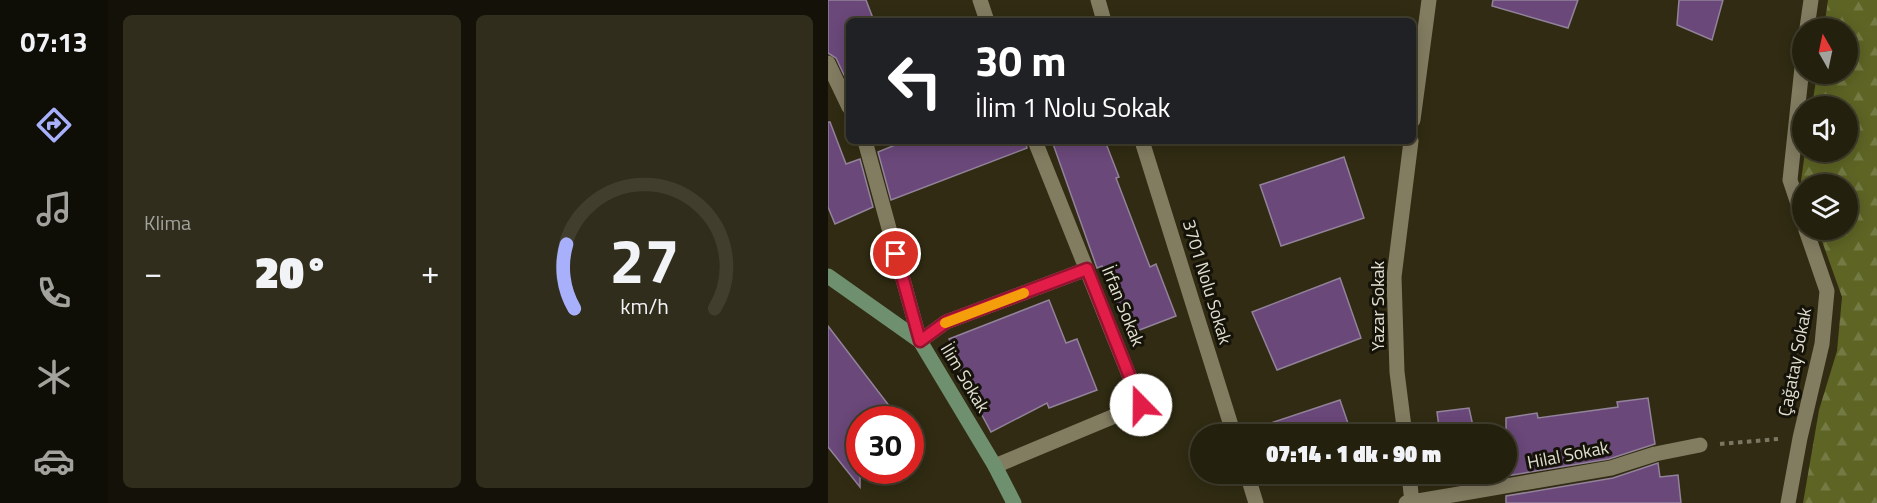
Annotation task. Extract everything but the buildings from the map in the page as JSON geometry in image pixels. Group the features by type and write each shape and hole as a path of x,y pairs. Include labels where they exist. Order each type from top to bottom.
{"street":[{"path":"980,0 986,18"},
{"path":"1098,0 1103,18"},
{"path":"1416,98 1429,0"},
{"path":"1808,18 1811,0"},
{"path":"828,63 846,101"},
{"path":"1792,186 1790,180 1800,84"},
{"path":"870,144 920,341 946,322 1087,269"},
{"name":"İrfan Sokak","path":"995,466 1141,405 1036,144"},
{"name":"3701 Nolu Sokak","path":"1143,144 1231,424"},
{"name":"Yazar Sokak","path":"1404,424 1397,372 1394,278 1410,144"},
{"name":"Çağatay Sokak","path":"1788,503 1800,438 1822,344 1827,291 1809,240"},
{"name":"İlim Sokak","path":"828,276 920,341 995,466 1014,503"},
{"name":"Hilal Sokak","path":"1406,503 1611,468 1655,454 1700,445"},
{"path":"1250,484 1256,503"},
{"path":"1410,484 1412,503"}],"path":[{"path":"1700,445 1800,438"}],"green space":[{"path":"1828,0 1877,0 1877,503 1803,503 1819,410 1837,351 1842,297 1822,240 1858,240 1858,174 1802,174 1804,162 1858,162 1858,96 1814,96 1815,84 1858,84 1858,18 1825,18"}],"slow traffic":[{"path":"945,323 1024,293"}],"route":[{"path":"896,254 920,341 946,322 1087,269 1141,405"}]}
